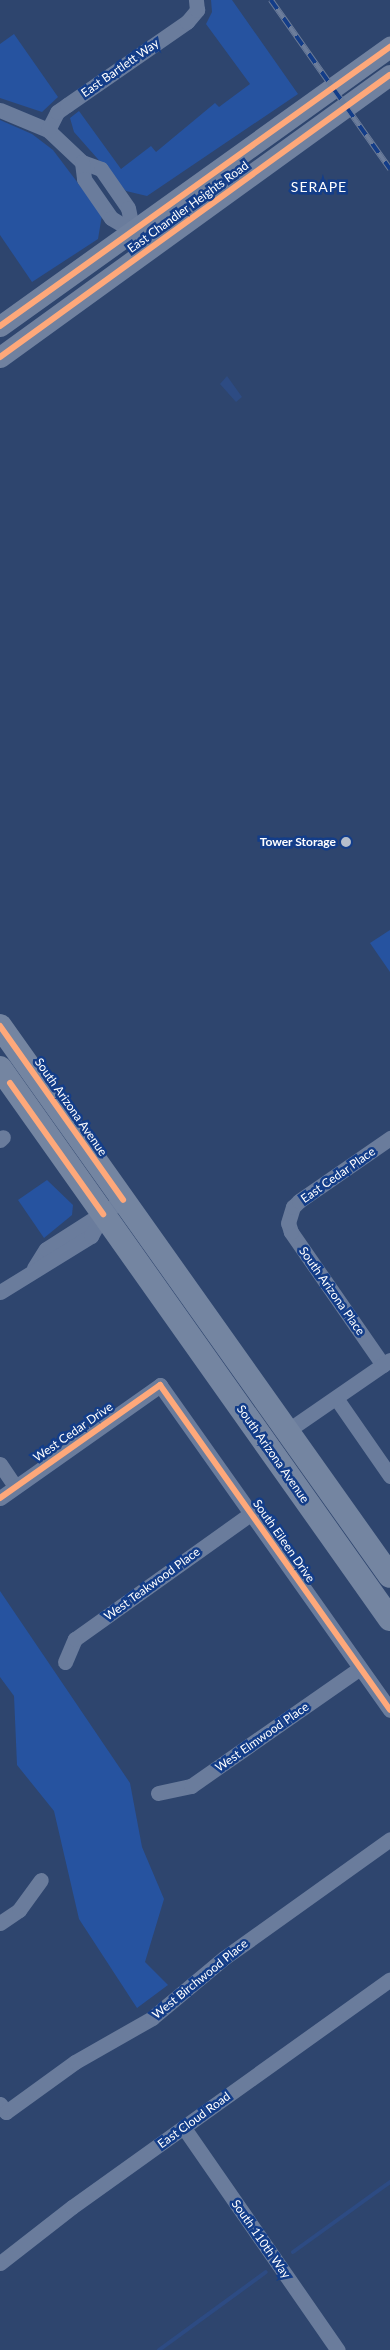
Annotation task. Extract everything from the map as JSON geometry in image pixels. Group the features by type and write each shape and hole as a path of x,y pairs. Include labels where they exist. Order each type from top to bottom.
{"main road":[{"name":"East Chandler Heights Road","path":"0,326 388,53"},
{"name":"East Chandler Heights Road","path":"0,357 390,75"},
{"name":"South Arizona Avenue","path":"0,1026 390,1576"},
{"name":"South Arizona Avenue","path":"0,1068 390,1619"}],"street":[{"name":"East Bartlett Way","path":"48,130 57,112 187,22 197,5"},
{"path":"0,110 48,130 82,162 84,180 110,218 133,231"},
{"name":"East Cedar Place","path":"290,1215 299,1201 390,1138"},
{"path":"0,1292 34,1268 46,1249 81,1224 103,1214 123,1200"},
{"name":"South Arizona Place","path":"290,1215 290,1232 387,1362"},
{"path":"287,1431 387,1362"},
{"name":"West Cedar Drive","path":"0,1498 160,1385"},
{"name":"South Eileen Drive","path":"160,1385 390,1710"},
{"path":"336,1398 390,1476"},
{"path":"0,1464 15,1486"},
{"name":"West Teakwood Place","path":"65,1662 75,1639 250,1514"},
{"name":"West Elmwood Place","path":"158,1793 192,1786 360,1668"},
{"name":"West Birchwood Place","path":"3,2108 75,2062 152,2018 224,1958 390,1839"},
{"path":"0,1923 19,1910 41,1880"},
{"name":"East Cloud Road","path":"0,2263 390,1979"},
{"name":"South 110th Way","path":"184,2128 338,2350"}],"shaded area":[{"path":"211,0 232,0 298,94 147,196 126,191 74,132 70,118 79,111 121,169 151,146 156,152 215,103 219,107 250,84 206,24 212,12"},
{"path":"14,34 58,97 42,112 0,98 0,44"},
{"path":"0,120 32,134 53,150 102,215 98,239 32,282 0,235"},
{"path":"227,376 242,397 236,402 220,384"},
{"path":"390,930 390,972 370,943"},
{"path":"47,1180 73,1205 72,1215 44,1238 18,1200"},
{"path":"0,1591 130,1783 142,1847 164,1899 145,1962 168,1985 137,2008 79,1919 54,1811 17,1765 14,1696 0,1677"}],"waterway":[{"path":"293,2252 390,2182"},
{"path":"159,2350 266,2272"}],"railway":[{"path":"271,0 390,169"}],"cycle path":[{"path":"0,326 390,47"},
{"path":"0,357 390,75"},
{"path":"0,1026 123,1200"},
{"path":"10,1083 103,1214"},
{"path":"0,1498 160,1385 390,1710"}],"place":[{"name":"Tower Storage","path":"346,842"}],"district":[{"name":"SERAPE","path":"319,187"}]}
